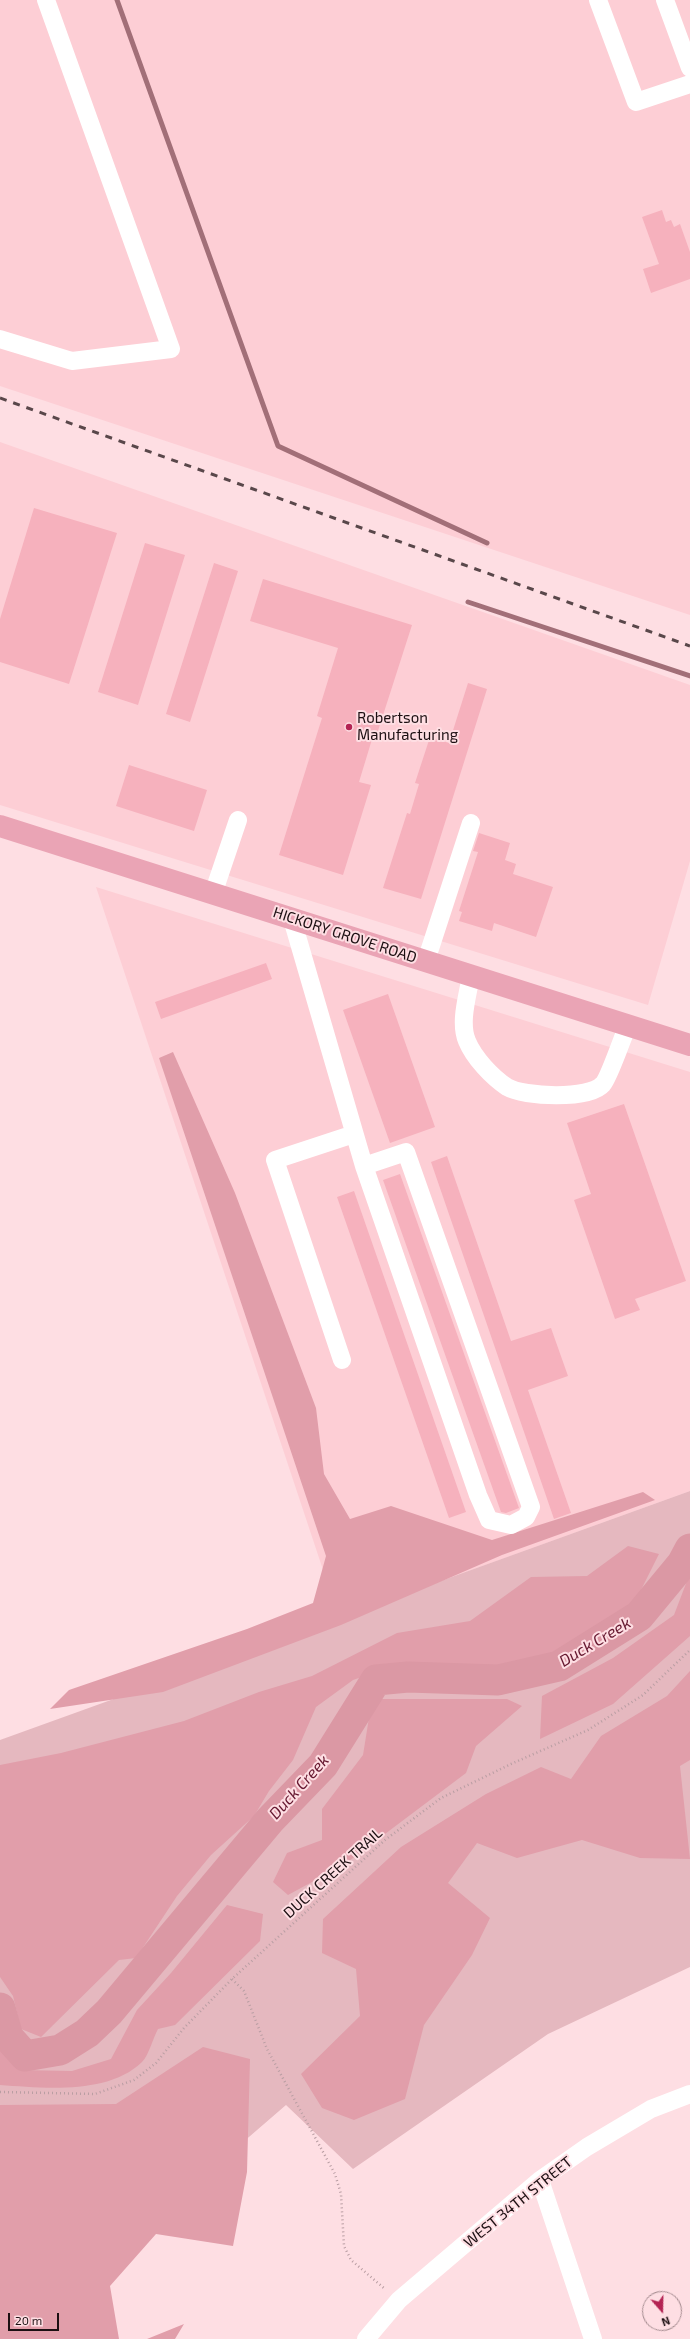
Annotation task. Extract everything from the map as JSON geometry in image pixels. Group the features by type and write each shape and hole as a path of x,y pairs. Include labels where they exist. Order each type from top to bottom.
{"main road":[{"name":"HICKORY GROVE ROAD","path":"0,826 690,1045"}],"street":[{"path":"0,339 72,361 171,349 46,0"},
{"path":"598,0 636,102 690,84"},
{"path":"665,0 690,68"},
{"path":"213,894 238,820"},
{"path":"426,961 471,823"},
{"path":"292,918 364,1166 478,1495 489,1520 510,1525 526,1517 531,1507 406,1152 364,1166"},
{"path":"471,975 464,1018 467,1041 484,1066 508,1087 550,1096 591,1092 604,1084 628,1025"},
{"path":"342,1360 275,1160 354,1134"},
{"name":"WEST 34TH STREET","path":"366,2339 399,2300 540,2180 588,2147 651,2108 690,2094"},
{"path":"540,2180 593,2339"}],"path":[{"name":"DUCK CREEK TRAIL","path":"0,2092 95,2094 134,2080 156,2063 184,2028 232,1979 385,1840 441,1798 511,1764 588,1730 643,1694 690,1650"},
{"path":"232,1979 244,1991 267,2049 335,2174 341,2194 344,2246 351,2260 399,2300"}],"shaded area":[{"path":"0,0 690,0 690,615 0,386"},
{"path":"0,442 690,685 690,861 648,1005 0,805"},
{"path":"96,887 690,1072 690,1491 339,1618"},
{"path":"173,1052 235,1193 316,1408 324,1474 350,1519 391,1506 492,1540 643,1492 655,1500 502,1555 341,1625 163,1692 50,1709 69,1690 247,1629 313,1603 326,1556 159,1058"},
{"path":"690,1491 690,1967 548,2034 353,2169 286,2105 198,2181 0,2198 0,1740"},
{"path":"628,1546 659,1554 639,1594 610,1625 575,1646 535,1663 481,1673 399,1664 353,1680 316,1707 293,1760 269,1791 254,1816 211,1855 177,1896 136,1958 119,1960 41,2037 21,2029 13,1996 0,1977 0,1765 61,1753 184,1721 259,1692 312,1676 397,1633 470,1621 531,1577 587,1576"},
{"path":"690,1573 690,1636 613,1704 540,1739 542,1696 613,1658 674,1615"},
{"path":"690,1671 690,1760 680,1766 690,1859 640,1858 582,1840 517,1858 477,1843 448,1883 490,1918 472,1955 424,2025 405,2099 354,2120 322,2108 301,2074 360,2016 356,1969 322,1953 323,1919 401,1847 486,1794 541,1767 571,1779 601,1736 667,1696"},
{"path":"372,1699 507,1699 522,1706 476,1746 466,1773 345,1864 288,1895 273,1882 287,1853 322,1840 322,1809 363,1755"},
{"path":"227,1905 263,1914 260,1941 175,2025 158,2029 147,2055 142,2062 128,2073 112,2080 94,2085 55,2088 0,2085 0,2042 20,2070 72,2071 111,2059 137,2010 171,1973"},
{"path":"203,2047 250,2059 247,2172 233,2246 156,2234 110,2286 119,2339 0,2339 0,2105 116,2104"},
{"path":"184,2324 175,2339 147,2339"}],"building":[{"path":"662,210 666,222 671,220 674,227 680,224 690,252 690,279 651,293 643,269 659,264 642,217"},
{"path":"34,508 117,533 69,684 0,662 0,619"},
{"path":"145,543 185,555 138,705 98,692"},
{"path":"214,563 238,571 190,722 166,714"},
{"name":"Robertson Manufacturing","path":"263,579 412,625 376,737 373,736 359,782 371,785 343,875 279,855 322,718 317,716 338,648 250,621"},
{"path":"468,683 487,689 421,899 383,888 407,813 410,814 419,784 415,783 430,737 449,743"},
{"path":"129,765 207,790 194,831 116,806"},
{"path":"479,833 510,843 505,860 516,864 513,874 553,887 536,937 494,923 492,931 459,921 462,912 459,911 478,852 473,851"},
{"path":"266,963 272,979 161,1019 155,1002"},
{"path":"388,994 435,1127 390,1143 343,1010"},
{"path":"624,1104 686,1281 635,1299 640,1310 615,1319 574,1200 591,1194 567,1123"},
{"path":"447,1156 511,1341 551,1328 568,1376 528,1390 571,1513 554,1519 431,1162"},
{"path":"400,1174 519,1508 506,1513 501,1512 383,1180"},
{"path":"354,1191 466,1512 449,1518 337,1197"}],"waterway":[{"path":"117,0 278,446 487,543"},
{"path":"468,602 690,676"},
{"name":"Duck Creek","path":"0,2008 8,2037 25,2056 60,2050 87,2033 109,2012 270,1820 323,1765 376,1680 408,1677 498,1680 559,1666 639,1616 682,1564 690,1549"}],"railway":[{"path":"0,398 690,646"}],"place":[{"name":"Robertson Manufacturing","path":"349,727"}]}
